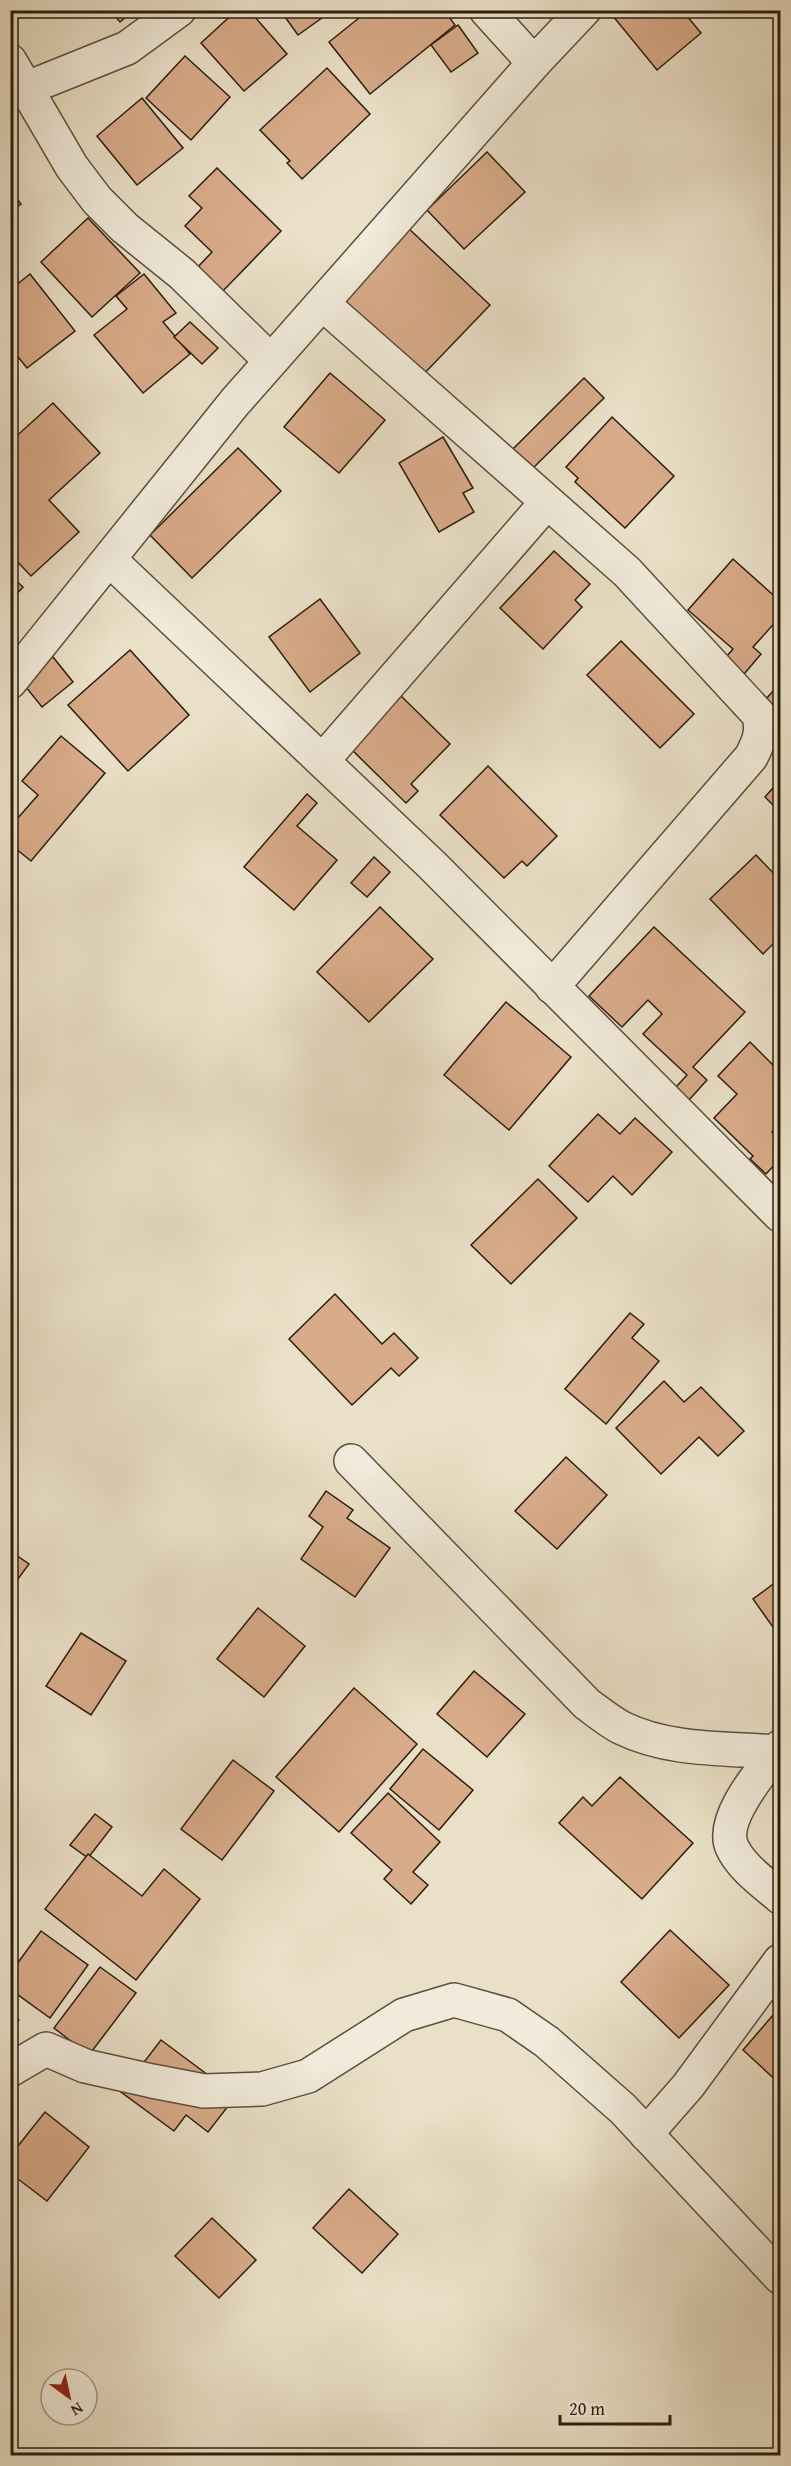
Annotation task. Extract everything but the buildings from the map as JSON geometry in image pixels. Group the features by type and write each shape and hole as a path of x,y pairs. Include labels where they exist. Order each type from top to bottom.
{"street":[{"path":"179,10 127,48 18,75 72,167 97,200 124,228 182,274 271,362"},
{"path":"486,10 534,63"},
{"path":"10,682 235,402 534,63 584,10"},
{"path":"322,304 627,572 747,699 759,715 762,727 759,741 751,757 552,987"},
{"path":"323,760 547,502"},
{"path":"110,560 432,865 780,1215"},
{"path":"351,1461 587,1704 621,1728 693,1747 778,1749"},
{"path":"778,1749 731,1821 730,1844 736,1855 780,1898"},
{"path":"646,2134 688,2086 780,1961"},
{"path":"10,2070 46,2049 85,2066 204,2091 262,2089 308,2076 404,2015 454,2000 508,2015 547,2042 594,2081 780,2277"}]}
